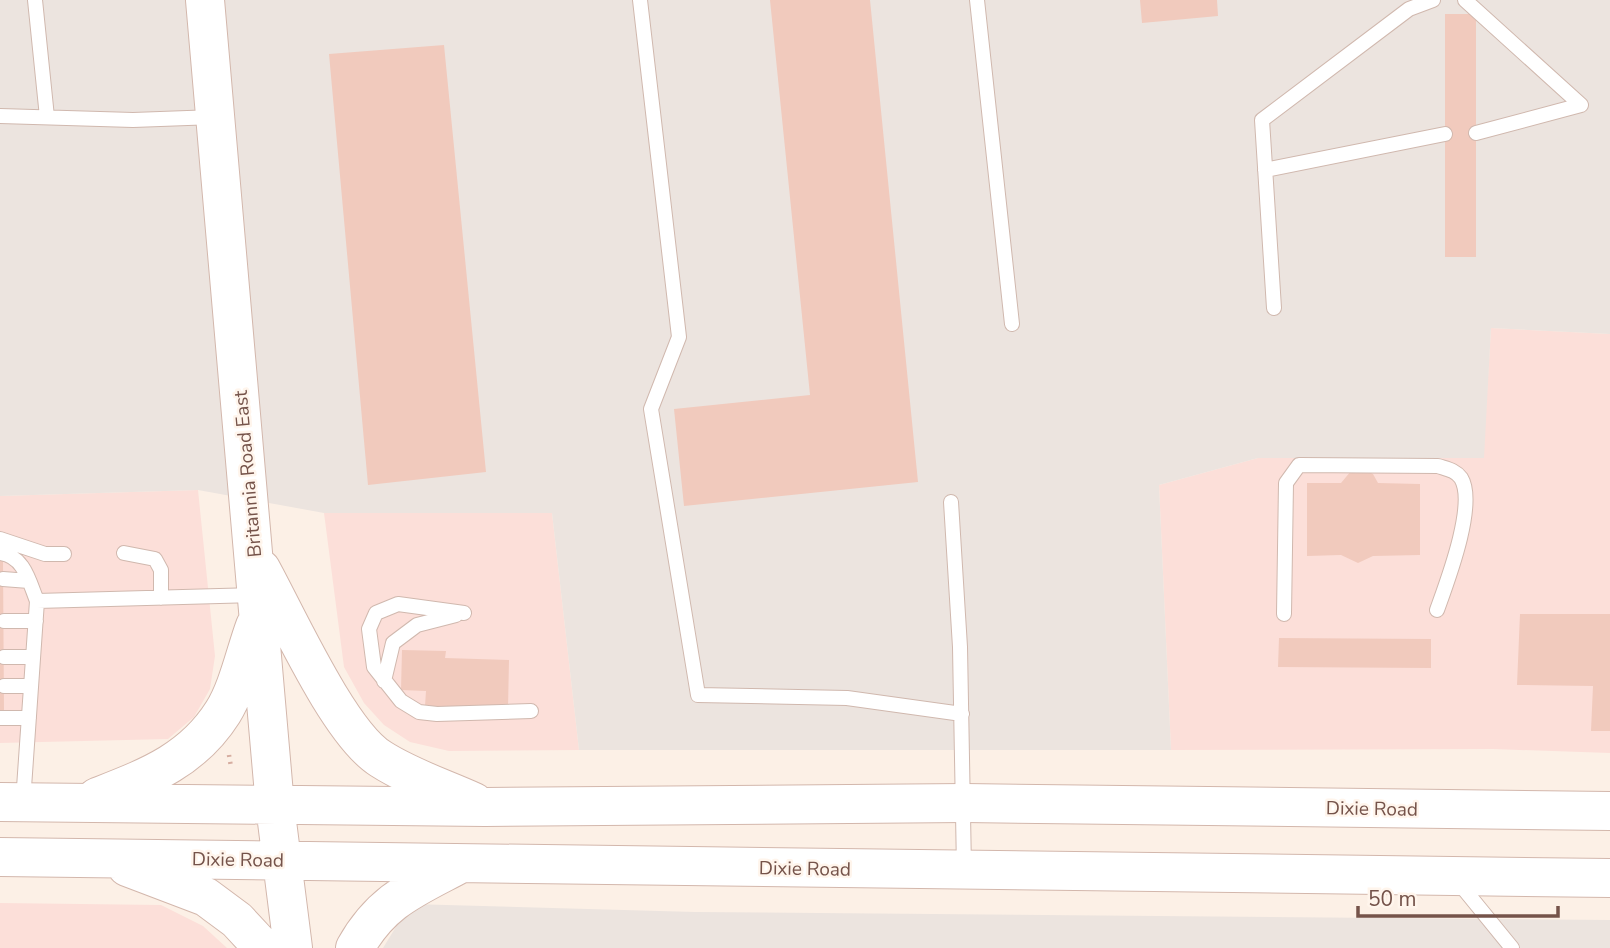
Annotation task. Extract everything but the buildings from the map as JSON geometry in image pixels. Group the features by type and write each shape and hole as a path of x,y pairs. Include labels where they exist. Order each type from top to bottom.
{"main road":[{"name":"Britannia Road East","path":"205,0 275,806 293,948"},
{"path":"254,556 331,698 357,738 380,759 485,807"},
{"path":"81,803 163,771 200,743 224,711 258,605"},
{"name":"Dixie Road","path":"11,803 485,807 965,803 1610,811"},
{"name":"Dixie Road","path":"0,857 1610,878"},
{"path":"106,858 206,897 237,920 263,948"},
{"path":"355,948 367,927 392,901 463,862"}],"lane":[{"path":"35,0 47,117"},
{"path":"640,0 679,337 651,409 698,695 847,698 962,713"},
{"path":"978,0 1012,324"},
{"path":"1274,308 1262,120 1409,9 1433,0"},
{"path":"1465,0 1581,106 1476,133"},
{"path":"0,116 133,120 215,117"},
{"path":"1265,170 1445,134"},
{"path":"1284,614 1286,484 1299,465 1438,466 1454,471 1463,481 1464,529 1437,610"},
{"path":"951,502 962,713 964,871"},
{"path":"0,539 45,554 64,554"},
{"path":"0,553 10,554 23,567 37,601 29,718 11,803"},
{"path":"124,553 155,559 161,570 161,598"},
{"path":"3,579 29,581"},
{"path":"37,601 161,598 258,605"},
{"path":"384,681 393,643 417,625 464,613 398,604 376,613 369,629 373,667 384,681 401,701 419,712 531,711"},
{"path":"4,621 36,621"},
{"path":"4,657 33,657"},
{"path":"4,686 31,686"},
{"path":"0,718 29,718"},
{"path":"1454,876 1512,948"}],"shaded area":[{"path":"0,0 1610,0 1610,334 1491,328 1484,458 1258,458 1159,485 1171,750 579,750 552,513 324,513 198,490 0,496"},
{"path":"1491,328 1610,334 1610,753 1493,749 1171,750 1159,485 1258,458 1483,458"},
{"path":"198,490 215,656 210,689 194,717 168,739 0,743 0,496"},
{"path":"324,513 552,513 579,750 449,751 410,742 384,725 364,703 344,667"},
{"path":"0,903 161,905 203,926 227,948 0,948"},
{"path":"410,904 695,912 1610,920 1610,948 383,948"}]}
